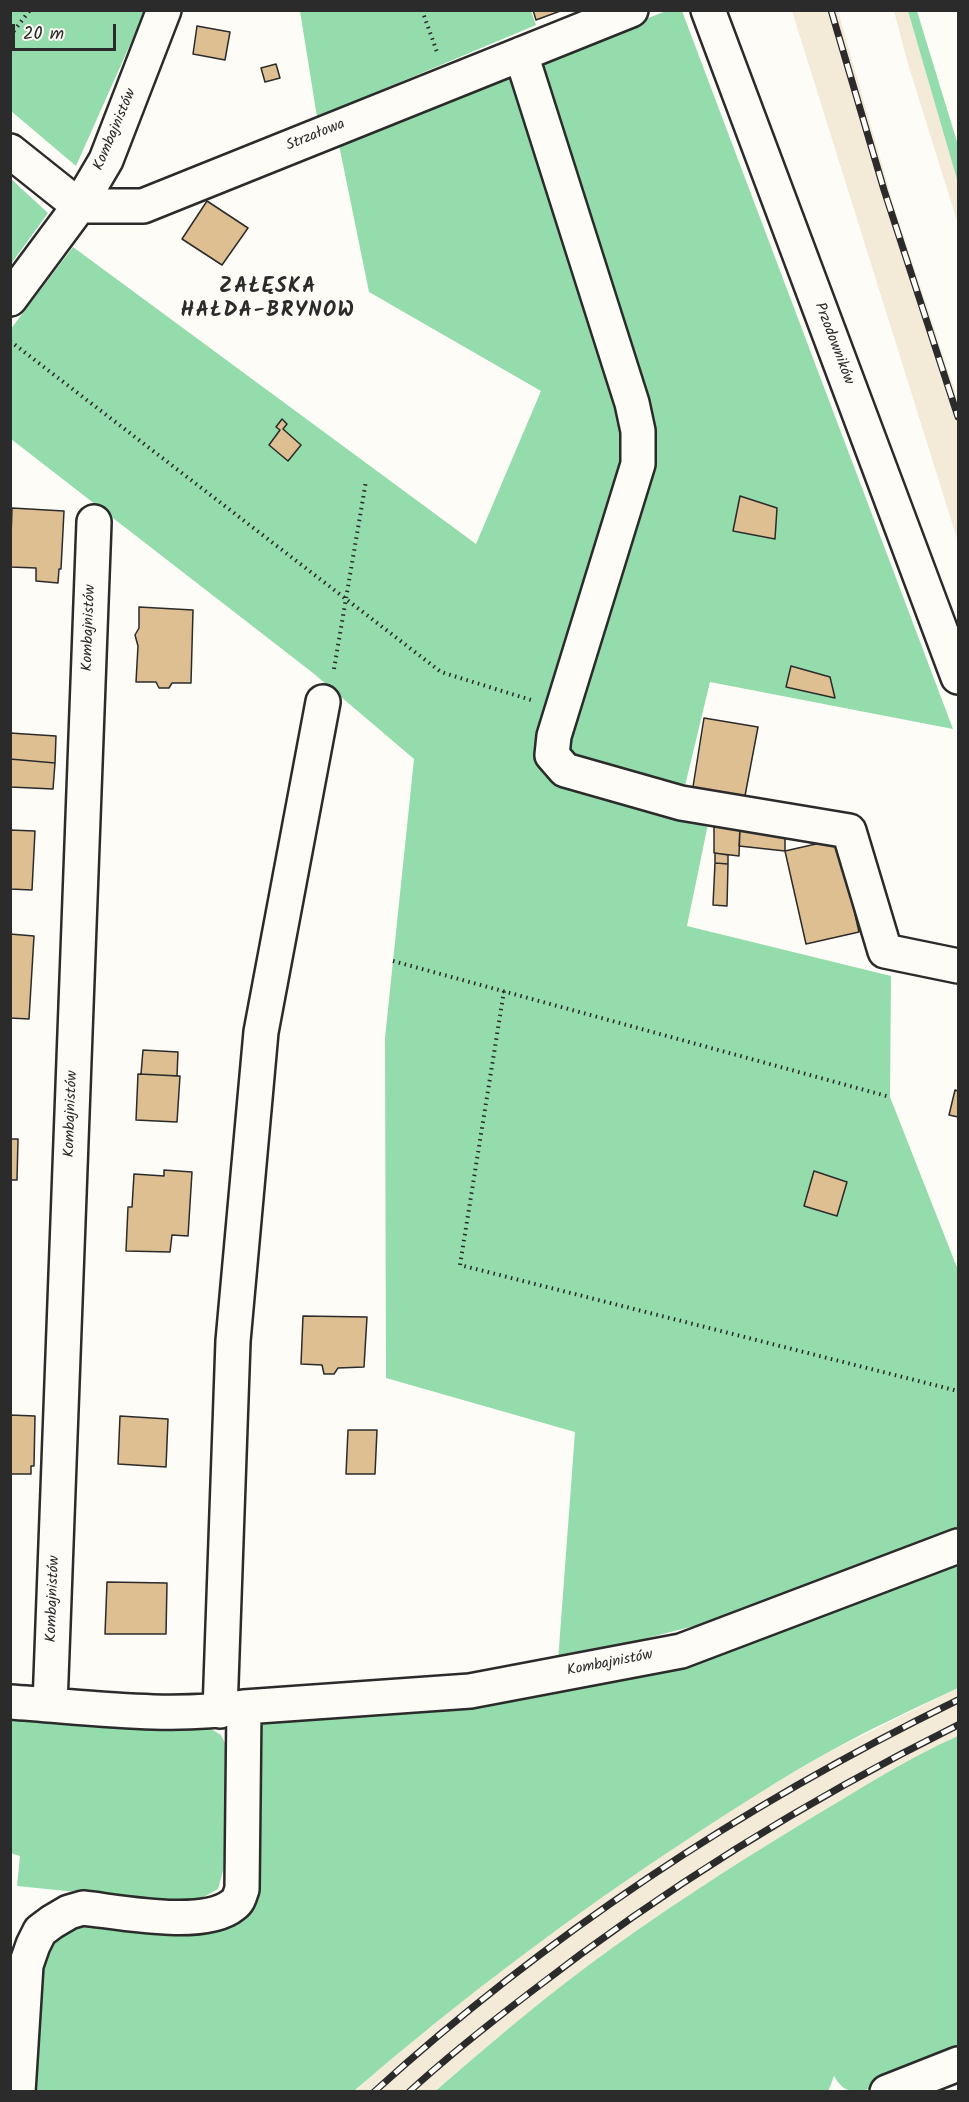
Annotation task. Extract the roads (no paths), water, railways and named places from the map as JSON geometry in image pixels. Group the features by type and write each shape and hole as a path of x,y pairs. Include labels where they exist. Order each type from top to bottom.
{"street":[{"name":"Kombajnistów","path":"10,299 79,206 106,160 164,10"},
{"name":"Strzałowa","path":"79,206 143,206 631,10"},
{"name":"Przodowników","path":"708,10 958,677"},
{"path":"521,54 632,404 638,431 638,464 554,736 552,754 565,770 681,803 849,831 885,951 958,966"},
{"path":"10,151 79,206"},
{"name":"Kombajnistów","path":"50,1705 94,522"},
{"path":"18,2091 26,1965 40,1931 69,1912 83,1908 182,1918 211,1915 233,1906 239,1899 242,1889 232,1709 233,1341 261,1032 323,702"},
{"name":"Kombajnistów","path":"10,1702 165,1712 470,1691 681,1651 958,1546"},
{"path":"887,2091 958,2064"}],"railway":[{"path":"831,10 884,190 958,417"},
{"path":"374,2092 509,1978 652,1875 802,1782 958,1700"},
{"path":"409,2092 469,2040 532,1991 685,1881 846,1784 958,1725"}],"district":[{"name":"ZAŁĘSKA HAŁDA-BRYNOW","path":"268,300"}]}
